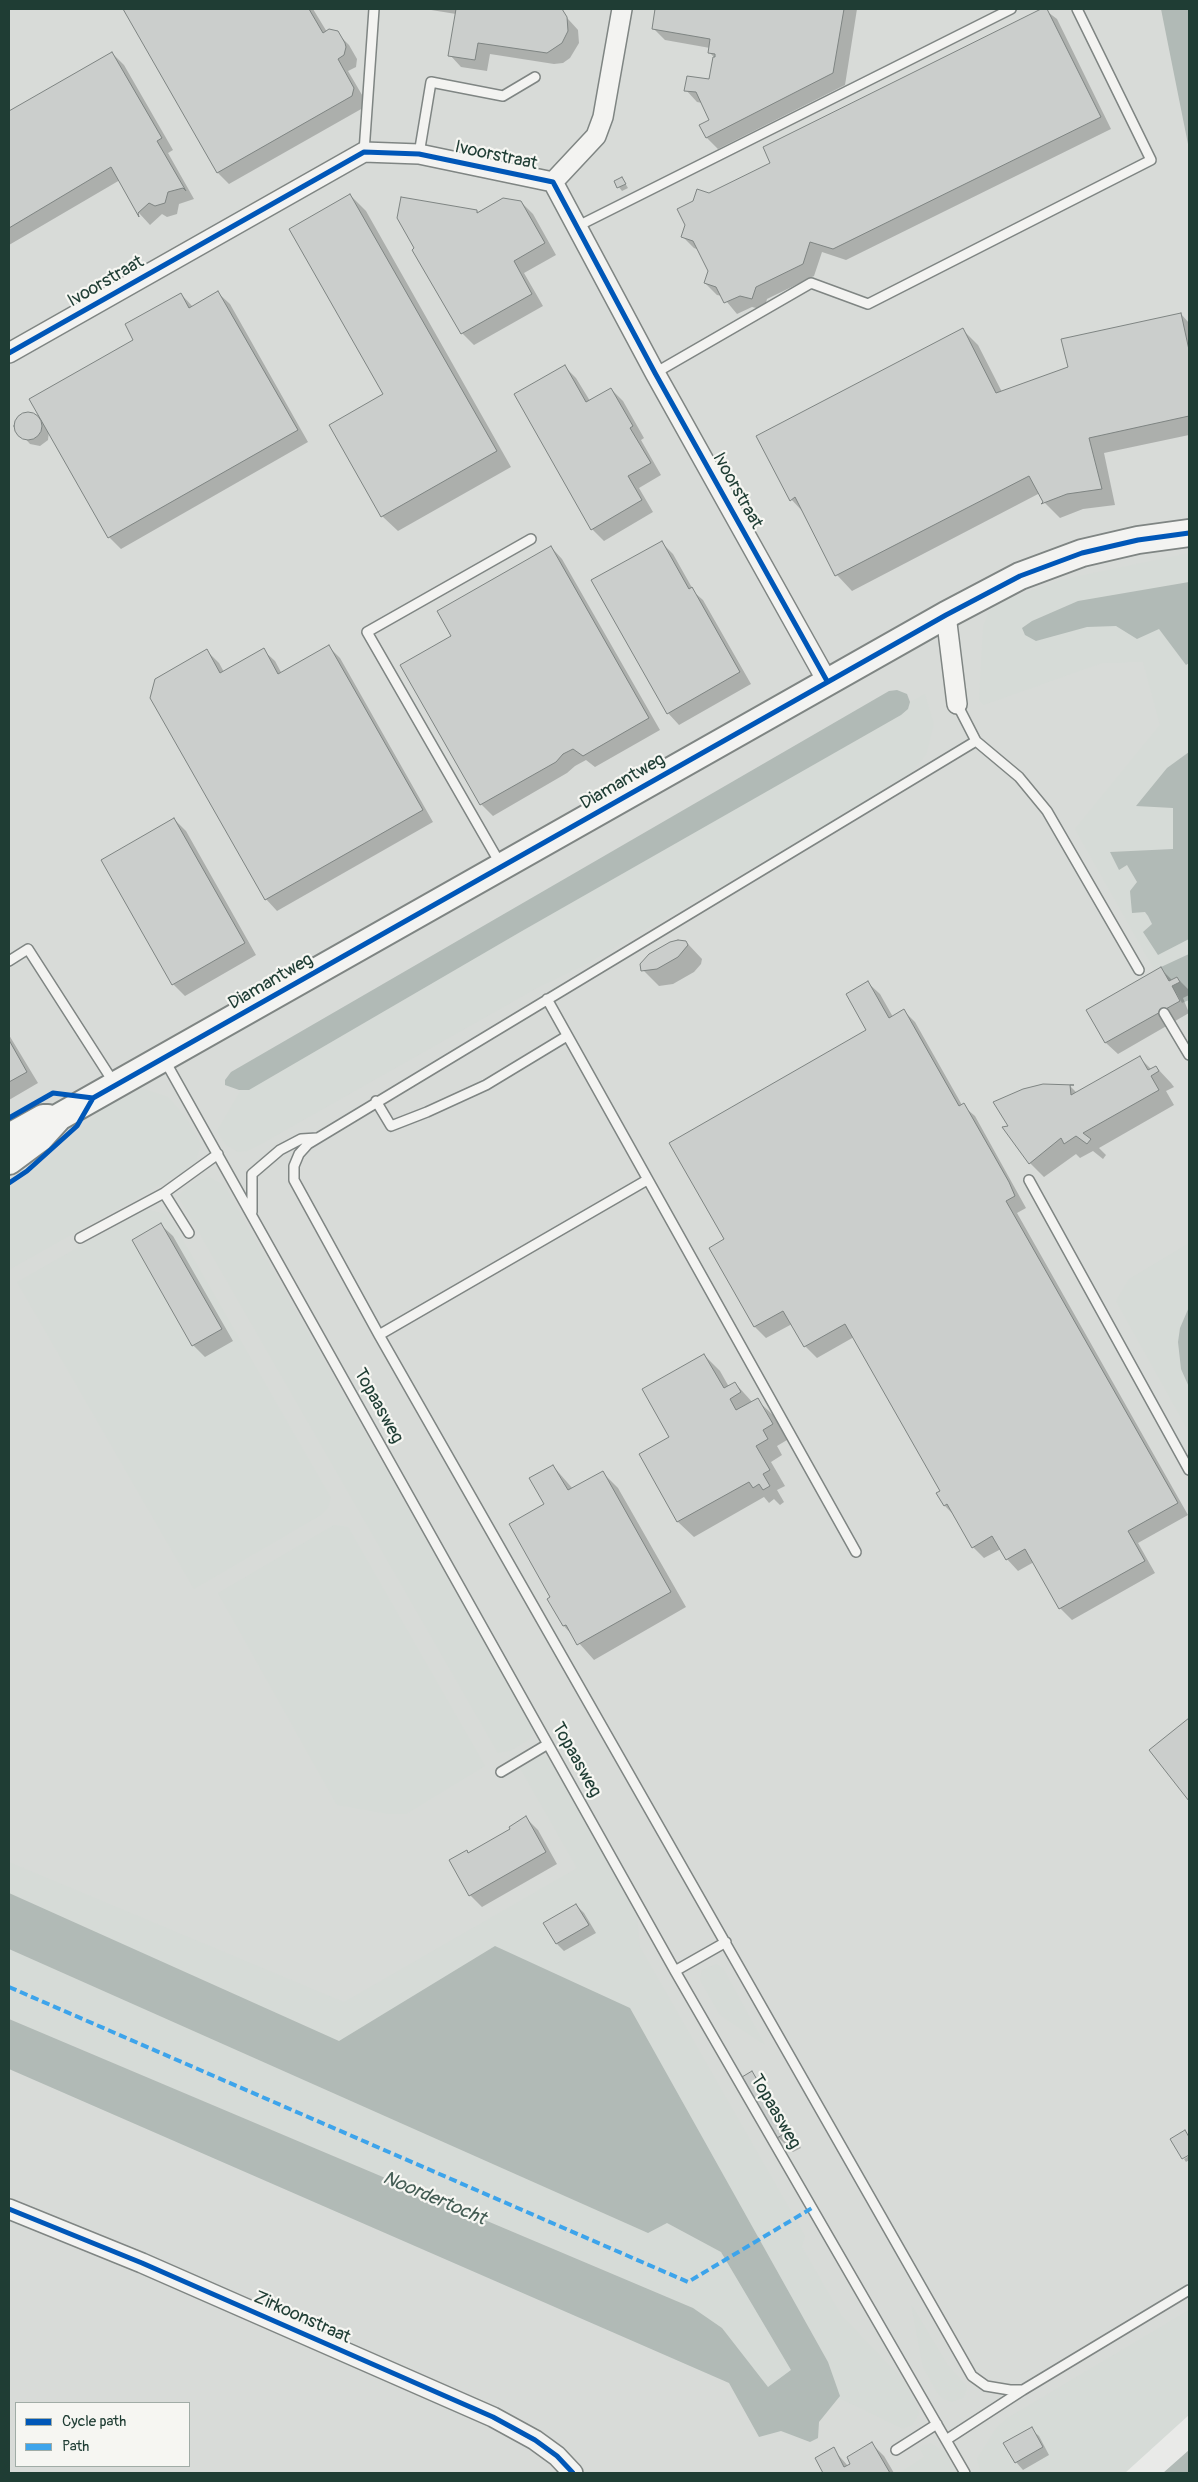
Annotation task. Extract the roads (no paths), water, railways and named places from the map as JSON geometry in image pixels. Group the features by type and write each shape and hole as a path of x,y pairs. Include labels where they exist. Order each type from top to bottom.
{"street":[{"name":"Ivoorstraat","path":"553,182 589,144 598,130 603,117 622,9"},
{"name":"Ivoorstraat","path":"9,353 364,152 419,154 553,182"},
{"name":"Ivoorstraat","path":"553,182 655,373 827,681"},
{"name":"Diamantweg","path":"9,1160 40,1138 59,1117 946,615 1020,576 1082,553 1138,540 1188,532"},
{"path":"946,615 957,704"},
{"name":"Diamantweg","path":"9,1137 43,1118 59,1117"},
{"name":"Zirkoonstraat","path":"9,2208 151,2266 493,2417 535,2440 557,2456 573,2473"}],"lane":[{"path":"364,152 374,9"},
{"path":"576,228 1011,9"},
{"path":"655,373 811,283 868,304 1151,160 1077,9"},
{"path":"419,154 432,82 503,96 535,77"},
{"path":"502,866 367,632 531,539"},
{"path":"957,704 976,741 1020,777 1047,811 1139,970"},
{"path":"976,741 317,1138 299,1154 294,1166 294,1180 379,1334 972,2376 986,2386 1023,2390"},
{"path":"9,961 28,949 115,1086"},
{"path":"547,999 856,1552"},
{"path":"1164,1013 1189,1055"},
{"path":"376,1101 391,1126 486,1085 567,1036"},
{"name":"Topaasweg","path":"164,1058 675,1971 965,2473"},
{"path":"252,1216 252,1174 280,1150 302,1139 317,1138"},
{"path":"80,1238 164,1193 218,1154"},
{"path":"379,1334 647,1180"},
{"path":"1029,1180 1189,1470"},
{"path":"164,1193 189,1234"},
{"path":"502,1772 548,1744"},
{"path":"675,1971 726,1942"},
{"path":"946,2440 1023,2390 1189,2290"},
{"path":"896,2450 937,2424"}],"water":[{"path":"1161,9 1189,9 1189,149"},
{"path":"1189,582 1189,663 1186,665 1159,629 1137,639 1116,626 1087,627 1036,641 1025,635 1022,628 1032,621 1078,601"},
{"path":"897,690 907,694 910,702 908,709 901,715 522,931 249,1090 239,1090 225,1085 225,1080 231,1072 889,691"},
{"path":"1189,752 1189,939 1158,955 1143,932 1152,924 1148,916 1145,912 1132,913 1130,891 1137,882 1127,865 1119,870 1110,852 1173,849 1173,808 1136,806 1167,768"},
{"path":"1189,954 1189,1000 1182,1003 1172,986 1180,982 1177,977 1169,981 1161,967"},
{"path":"1189,1307 1189,1387 1181,1369 1178,1342 1180,1328"},
{"name":"Noordertocht","path":"9,1893 339,2041 495,1946 630,2008 828,2362 840,2396 819,2422 818,2438 810,2442 781,2431 759,2437 729,2383 9,2069 9,2019 693,2308 722,2328 768,2387 791,2370 721,2252 667,2223 648,2233 9,1949"},
{"path":"1189,2450 1189,2473 1163,2473"}]}
